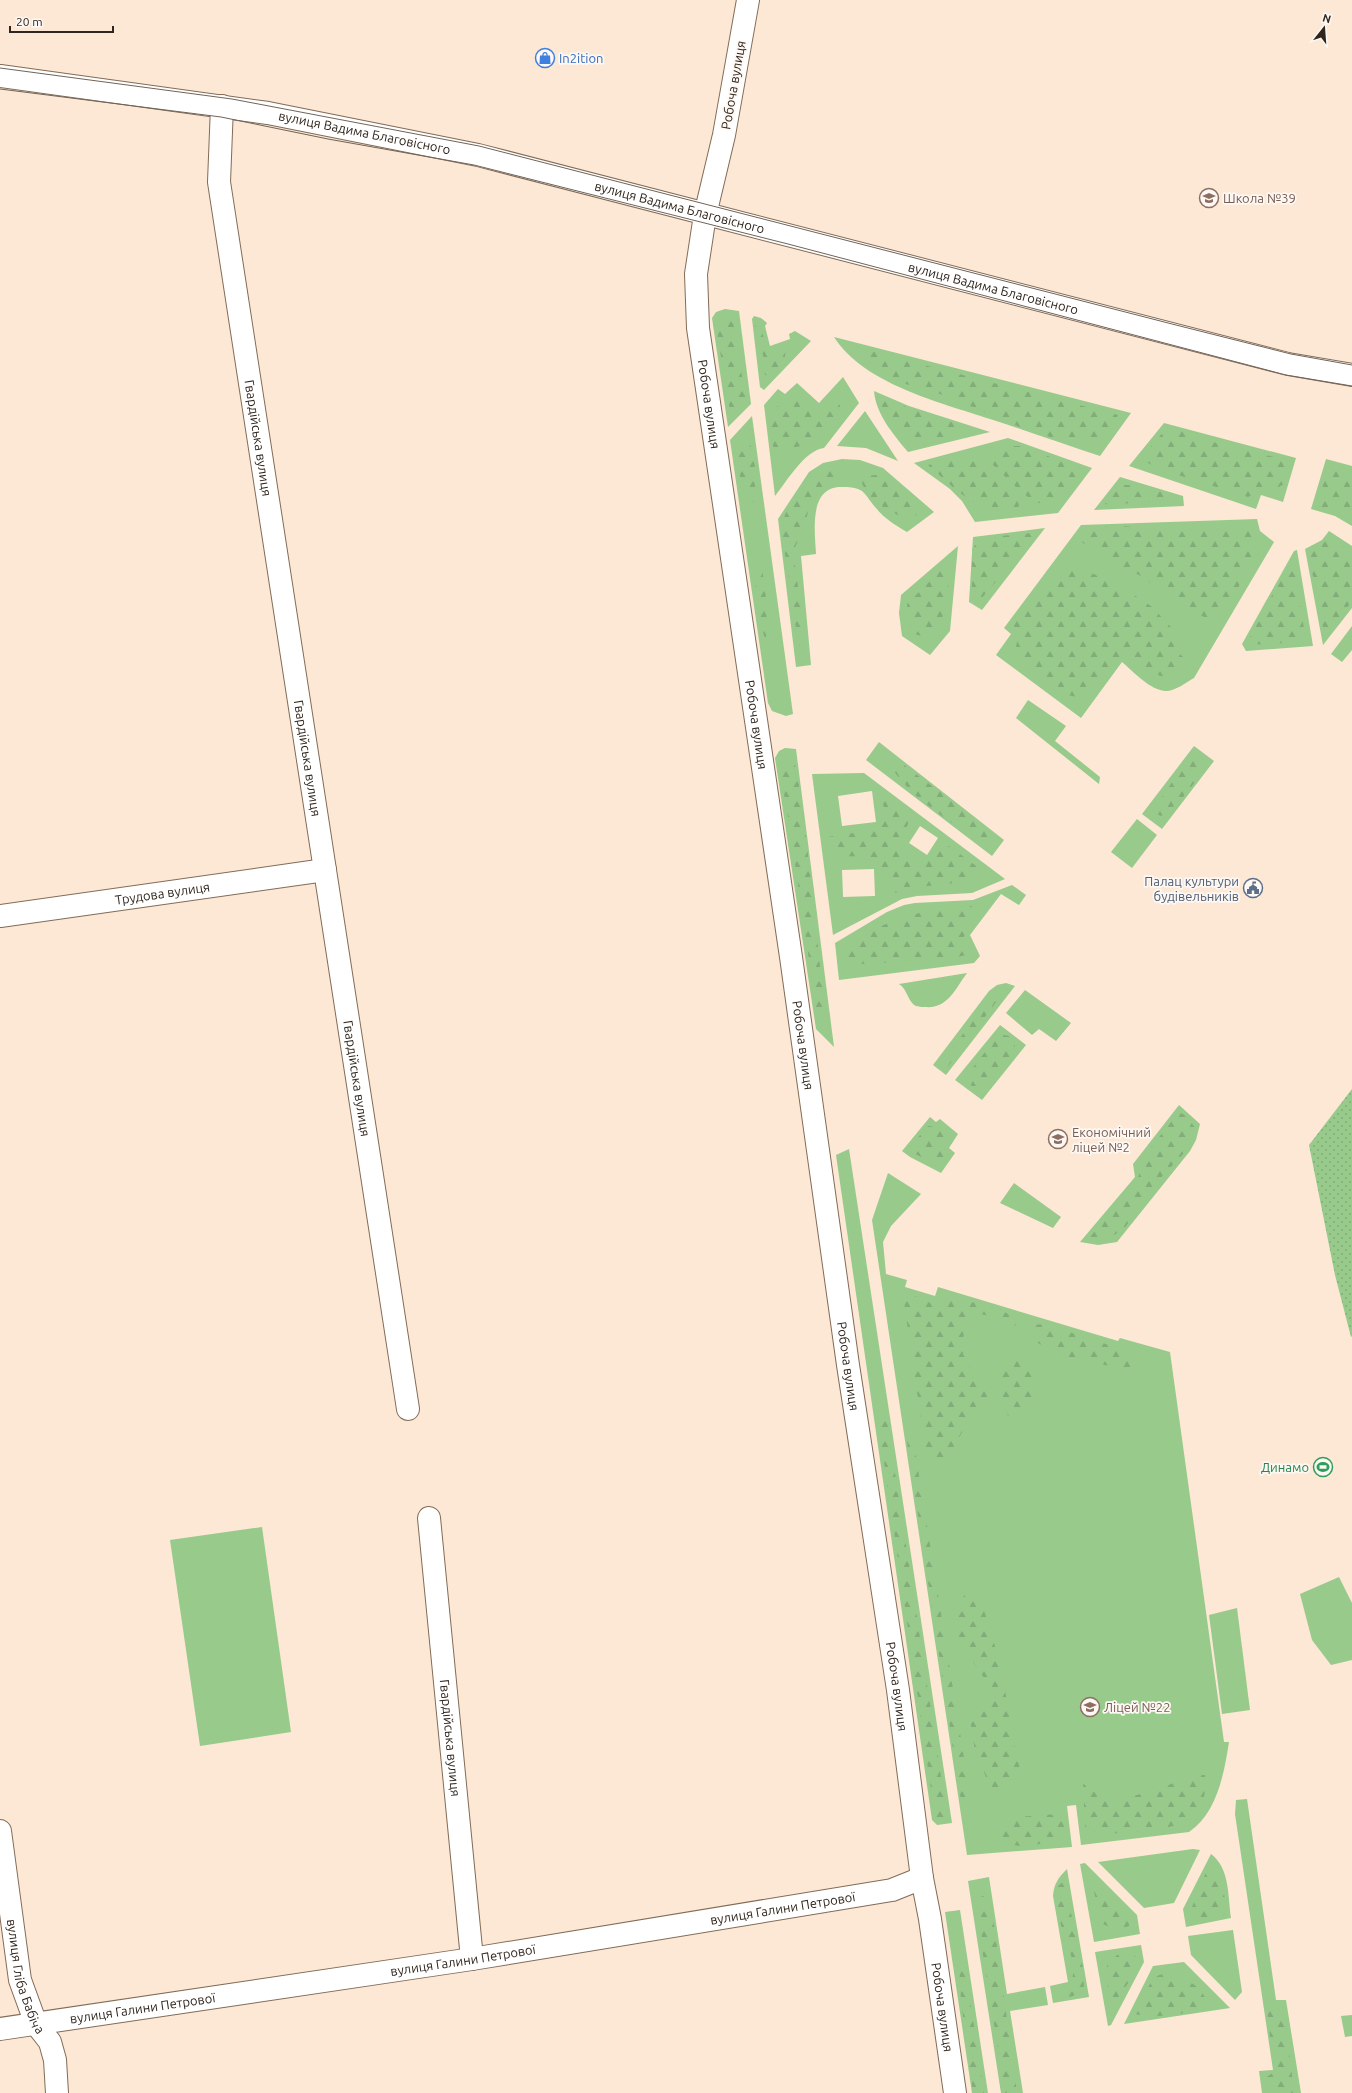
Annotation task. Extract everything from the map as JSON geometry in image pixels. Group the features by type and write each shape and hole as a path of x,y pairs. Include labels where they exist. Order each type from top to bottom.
{"street":[{"name":"Робоча вулиця","path":"748,0 724,135 705,215 696,274 698,328 794,980 848,1365 898,1690 922,1878 930,1919 955,2093"},
{"name":"вулиця Вадима Благовісного","path":"0,76 222,106 478,155 705,215 1288,364 1352,375"},
{"name":"Гвардійська вулиця","path":"222,106 219,182 408,1409"},
{"name":"Трудова вулиця","path":"0,916 325,870"},
{"name":"Гвардійська вулиця","path":"430,1518 472,1959"},
{"name":"вулиця Гліба Бабіча","path":"0,1831 20,1980 36,2024 50,2042 53,2052 57,2093"},
{"name":"вулиця Галини Петрової","path":"0,2029 472,1959 892,1890 922,1878"}],"green space":[{"path":"725,309 739,311 751,404 728,427 712,318 716,312"},
{"path":"727,316 733,321 746,401 731,417 715,320"},
{"path":"754,316 761,318 767,323 765,326 770,346 790,339 789,334 795,331 811,341 764,390 760,387 752,319"},
{"path":"758,322 769,352 785,346 784,360 778,370 771,376 765,375 763,355 755,327"},
{"path":"834,337 1131,413 1100,456 948,406 904,389 883,379 864,367 847,353"},
{"path":"852,347 1118,415 1109,430 1096,439 1069,441 1052,437 1034,432 948,397 893,379 871,365"},
{"path":"843,377 859,403 824,448 810,454 803,460 775,496 764,405 778,389 785,394 797,383 819,403"},
{"path":"874,391 909,406 990,432 908,452 891,431 882,416 875,399"},
{"path":"880,396 891,402 952,422 957,428 956,435 924,442 906,440 879,404"},
{"path":"798,400 816,409 825,408 836,403 840,405 835,420 821,435 809,443 798,447 775,449 772,444 770,428 776,407"},
{"path":"865,411 898,461 866,448 837,446"},
{"path":"752,416 793,714 786,716 772,711 768,703 730,440"},
{"path":"1164,423 1296,458 1283,502 1261,495 1256,509 1129,466"},
{"path":"1178,430 1205,440 1278,458 1288,468 1284,484 1272,491 1258,492 1248,497 1159,469 1141,459 1164,431"},
{"path":"1008,438 1092,468 1058,513 975,522 962,501 950,489 914,463"},
{"path":"748,439 753,455 755,471 754,503 741,487 738,450"},
{"path":"1006,446 1023,446 1075,467 1079,477 1069,490 1058,498 1048,503 1035,503 993,465 991,451"},
{"path":"973,455 991,469 1012,490 1019,501 1018,508 1006,511 994,510 981,506 958,491 928,465"},
{"path":"842,459 860,460 883,468 934,512 907,532 883,515 860,490 841,487 830,489 823,495 818,503 816,513 816,554 801,556 811,665 796,667 778,519 809,472 823,463"},
{"path":"1326,459 1352,466 1352,526 1335,516 1311,509"},
{"path":"838,467 844,477 835,483 818,490 809,507 804,529 793,551 805,637 800,647 784,546 784,518 788,509 810,478 824,470"},
{"path":"1336,469 1352,471 1352,518 1343,513 1317,506 1327,471"},
{"path":"877,475 891,482 902,490 914,507 917,515 908,519 893,513 871,497 862,484 861,476"},
{"path":"1120,477 1183,496 1184,506 1094,510"},
{"path":"1122,485 1136,485 1169,494 1169,501 1129,503 1113,506 1105,504"},
{"path":"1257,519 1260,531 1274,542 1194,678 1177,688 1165,691 1159,690 1145,682 1122,662 1081,718 996,655 1011,634 1004,628 1081,525"},
{"path":"1119,526 1203,531 1230,528 1251,528 1255,547 1249,568 1238,588 1232,597 1208,619 1190,610 1139,575 1105,558 1080,541 1089,528"},
{"path":"1045,528 982,610 969,602 973,537"},
{"path":"1329,531 1352,546 1352,608 1323,645 1305,549 1322,540"},
{"path":"1032,533 1033,539 980,600 972,597 972,549 981,538"},
{"path":"1328,539 1335,540 1352,552 1352,601 1327,634 1322,625 1316,583 1309,566 1310,553"},
{"path":"958,546 950,631 930,655 902,636 899,613 901,595"},
{"path":"1297,550 1313,646 1246,651 1242,644 1294,551"},
{"path":"1293,560 1305,635 1291,641 1277,644 1247,643 1289,563"},
{"path":"761,565 766,603 766,641 757,614 755,574"},
{"path":"945,566 950,571 948,592 943,615 937,632 930,638 914,634 908,622 907,604"},
{"path":"1061,570 1089,572 1119,585 1151,606 1172,628 1175,649 1189,663 1182,671 1167,677 1143,668 1127,657 1115,660 1079,697 1059,692 1042,684 1014,655 1019,634 1012,624"},
{"path":"1352,626 1352,650 1342,662 1331,654"},
{"path":"1028,700 1066,726 1055,741 1100,777 1099,784 1016,718"},
{"path":"879,742 1004,840 992,856 866,760"},
{"path":"1194,746 1214,761 1162,829 1142,814"},
{"path":"785,748 796,749 834,1047 816,1029 775,758 779,751"},
{"path":"878,753 889,754 963,809 991,834 994,843 985,841 964,830 930,807 914,794"},
{"path":"1198,755 1206,762 1198,777 1187,792 1175,805 1161,816 1152,812 1189,757"},
{"path":"784,759 793,759 797,772 805,827 825,1013 824,1024 818,1021 786,803 778,769"},
{"path":"864,773 1005,879 972,893 917,896 902,899 833,935 812,774","holes":["872,791 876,822 842,826 838,796","920,826 938,838 927,855 909,843","874,869 875,896 843,897 842,870"]},
{"path":"878,790 902,808 910,819 904,834 901,851 918,861 949,846 983,871 973,881 918,887 895,893 889,885 884,871 876,862 862,857 835,857 828,845 828,837 872,830 883,825 886,813"},
{"path":"1137,819 1157,835 1132,868 1111,852"},
{"path":"1012,885 1026,895 1019,905 1001,894 970,935 980,956 974,963 839,980 835,943 887,912 904,905 915,903 973,900"},
{"path":"972,906 971,917 964,937 966,955 943,960 858,964 850,962 847,948 878,927 908,916 931,910"},
{"path":"967,973 950,997 940,1005 933,1007 920,1007 914,1005 904,988 899,984"},
{"path":"1006,983 1015,986 946,1075 933,1065 989,991 997,985"},
{"path":"1003,988 1005,990 947,1068 941,1064 990,997"},
{"path":"1025,990 1071,1023 1056,1041 1039,1029 1032,1035 1006,1013"},
{"path":"1000,1025 1026,1045 982,1100 955,1080"},
{"path":"999,1034 1009,1036 1015,1045 1010,1060 982,1086 972,1086 964,1079"},
{"path":"1352,1089 1351,1337 1335,1275 1309,1145"},
{"path":"1179,1105 1200,1124 1196,1140 1190,1151 1117,1242 1098,1245 1080,1242 1135,1177 1133,1164"},
{"path":"1179,1112 1188,1117 1195,1128 1193,1140 1185,1152 1153,1186 1124,1229 1107,1239 1087,1240 1116,1209 1130,1191 1139,1175 1141,1160"},
{"path":"930,1117 936,1122 940,1119 958,1134 949,1148 955,1153 941,1173 910,1157 902,1151"},
{"path":"928,1126 939,1127 949,1137 946,1163 938,1165 907,1150"},
{"path":"849,1149 952,1823 937,1825 932,1820 836,1155"},
{"path":"888,1173 921,1194 891,1226 883,1242 886,1274 907,1280 905,1287 935,1296 938,1287 1118,1341 1120,1338 1170,1352 1224,1742 1229,1742 1222,1780 1213,1804 1199,1824 1189,1832 1081,1845 1076,1805 1067,1806 1072,1847 967,1855 872,1220"},
{"path":"1014,1183 1061,1217 1053,1228 1000,1203"},
{"path":"912,1295 933,1304 950,1297 993,1307 1011,1315 1016,1325 1006,1328 986,1315 972,1313 964,1324 963,1354 988,1397 982,1411 968,1422 945,1462 933,1464 926,1453 903,1296"},
{"path":"1045,1324 1115,1347 1146,1362 1145,1371 1119,1368 1063,1356 1034,1341 1030,1325"},
{"path":"1020,1357 1034,1367 1036,1385 1032,1397 1028,1402 1023,1407 1008,1416 1000,1386 1000,1362"},
{"path":"878,1420 887,1420 947,1816 943,1820 936,1817 931,1789"},
{"path":"909,1430 915,1450 968,1783 965,1808 960,1795 906,1435"},
{"path":"262,1527 291,1732 200,1746 170,1540"},
{"path":"1339,1577 1352,1603 1352,1660 1331,1665 1312,1640 1300,1594"},
{"path":"965,1595 983,1607 992,1635 1002,1672 1015,1750 1022,1777 992,1791 975,1751 969,1712 986,1705 989,1686 959,1639 953,1619 955,1608"},
{"path":"1237,1608 1250,1710 1222,1714 1209,1615"},
{"path":"1191,1775 1205,1775 1205,1791 1199,1812 1188,1821 1164,1828 1121,1833 1097,1833 1085,1827 1083,1784 1091,1788 1100,1799 1112,1799 1147,1793"},
{"path":"1247,1799 1276,2000 1286,2000 1301,2093 1262,2093 1259,2071 1273,2070 1235,1814 1236,1800"},
{"path":"1059,1814 1064,1822 1064,1835 1031,1846 1006,1843 999,1838 1001,1818"},
{"path":"1193,1849 1200,1850 1174,1903 1144,1908 1098,1862"},
{"path":"1211,1854 1222,1867 1225,1875 1231,1918 1186,1927 1183,1909"},
{"path":"1085,1863 1137,1915 1140,1934 1094,1942 1080,1864"},
{"path":"1067,1869 1089,1997 1053,2003 1050,1986 1068,1982 1053,1896 1057,1881"},
{"path":"1207,1870 1216,1870 1221,1881 1225,1898 1224,1915 1205,1921 1190,1919 1190,1912"},
{"path":"989,1877 1007,1994 1045,1987 1048,2005 1010,2011 1023,2093 1001,2093 968,1881"},
{"path":"1064,1881 1083,1968 1084,1988 1078,1994 1068,1997 1055,1996 1053,1988 1068,1987 1072,1980 1073,1972 1073,1964 1061,1925 1058,1906 1057,1887"},
{"path":"1092,1885 1107,1889 1130,1919 1129,1926 1116,1930 1103,1924"},
{"path":"983,1896 991,1903 1017,2093 1005,2093 982,1949 981,1917 978,1898"},
{"path":"960,1910 988,2093 972,2093 945,1912"},
{"path":"1233,1930 1242,1992 1235,2000 1191,1955 1188,1936"},
{"path":"1141,1945 1144,1962 1111,2025 1108,2026 1095,1952"},
{"path":"1133,1952 1138,1961 1135,1973 1115,2002 1108,1989 1107,1963 1120,1953"},
{"path":"1184,1962 1230,2008 1124,2024 1153,1966"},
{"path":"959,1966 967,1979 984,2093 973,2093 961,2000"},
{"path":"1165,1973 1184,1979 1196,1986 1201,1991 1207,2003 1199,2008 1181,2014 1152,2016 1133,2014 1154,1977"},
{"path":"1267,2008 1278,2008 1285,2016 1294,2093 1275,2093 1265,2078 1276,2071 1278,2063 1270,2038"},
{"path":"1352,2015 1352,2036 1345,2037 1341,2016"}],"tram line":[{"path":"0,68 232,99 479,146 1291,354 1352,365"},
{"path":"0,89 221,117 328,139 474,165 788,244 1286,375 1352,386"}],"place":[{"name":"In2ition","path":"545,58"},
{"name":"Школа №39","path":"1209,198"},
{"name":"Палац культури будівельників","path":"1253,888"},
{"name":"Економічний ліцей №2","path":"1058,1139"},
{"name":"Динамо","path":"1323,1467"},
{"name":"Ліцей №22","path":"1090,1707"}]}
